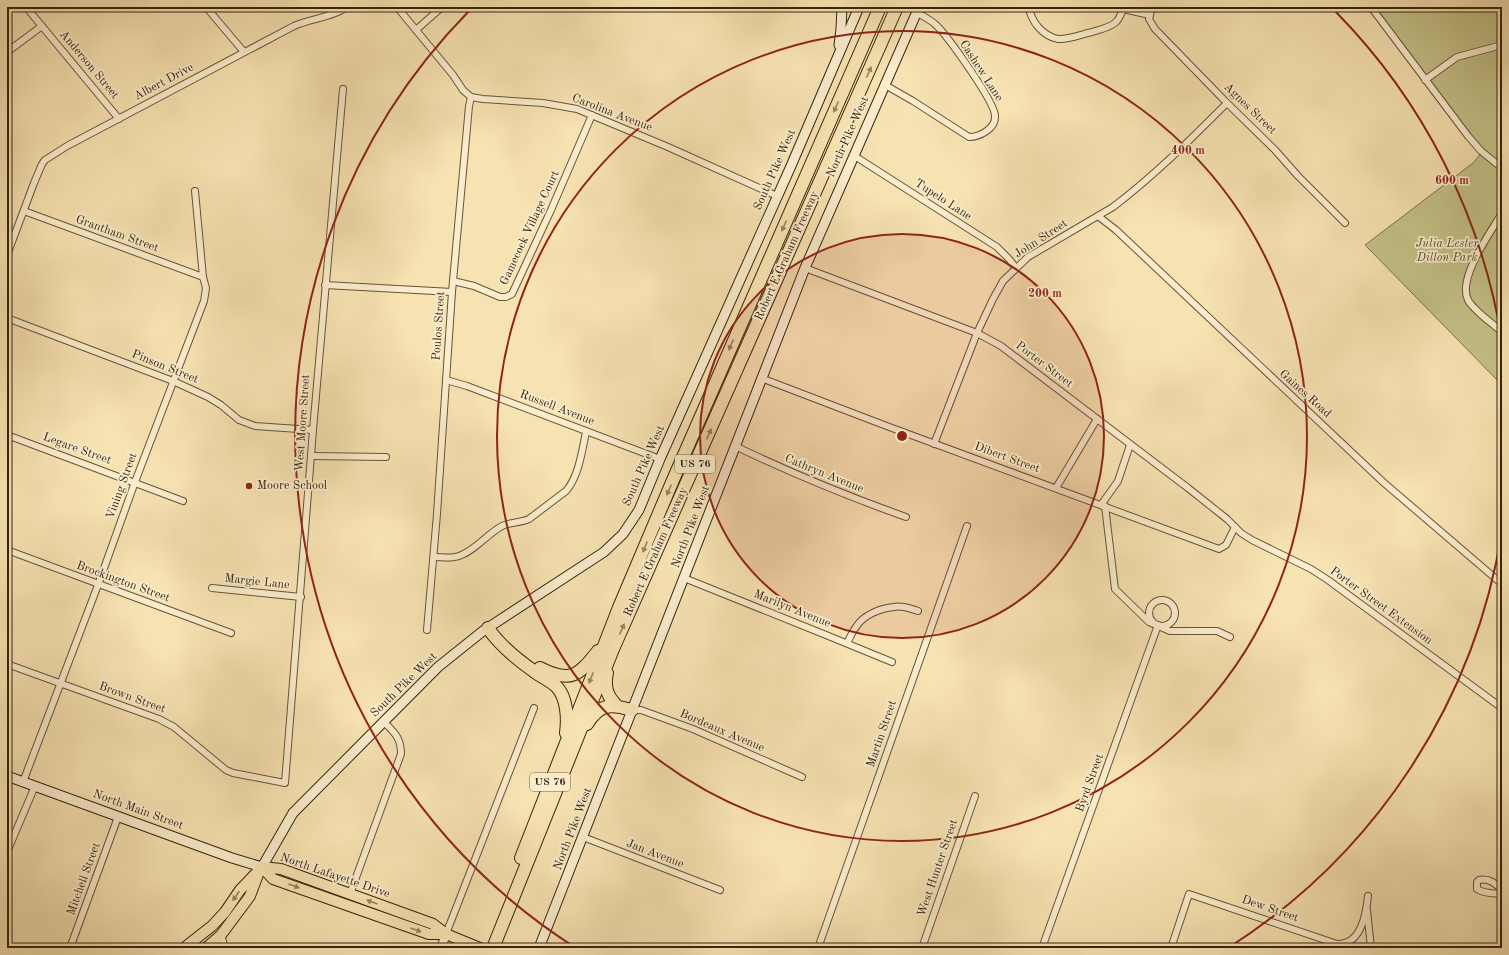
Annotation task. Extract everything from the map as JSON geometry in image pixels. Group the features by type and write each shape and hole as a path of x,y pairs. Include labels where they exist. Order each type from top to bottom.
{"highway":[{"name":"Robert E Graham Freeway","path":"493,948 499,924 609,645 721,369 880,7"},
{"name":"Robert E Graham Freeway","path":"609,645 897,7"},
{"path":"488,628 498,641 534,672 556,687 562,695 566,706 567,752"},
{"path":"514,655 557,676 576,674 609,645"},
{"path":"609,645 605,685 609,696 617,706"},
{"path":"567,752 597,710 608,706 617,706 632,710"},
{"name":"Robert E Graham Freeway","path":"485,948 499,924"}],"main road":[{"path":"835,62 841,29 842,7"},
{"path":"835,62 859,7"},
{"name":"North Pike West","path":"539,948 805,268 853,155 918,10"},
{"name":"South Pike West","path":"262,867 293,813 438,667 488,628 604,552 623,534 639,510 660,459 835,62"},
{"name":"North Main Street","path":"7,776 232,858 262,867"},
{"path":"184,948 212,926 225,912 240,890 262,867 273,879 429,934 446,934 480,948"},
{"name":"North Lafayette Drive","path":"206,948 221,935 250,896 262,867 281,869 350,894 432,924 446,934"}],"street":[{"name":"Anderson Street","path":"26,7 119,118"},
{"path":"206,7 244,52"},
{"name":"Albert Drive","path":"7,255 34,183 45,160 63,148 119,118 303,22 330,16 348,7"},
{"path":"397,7 453,75 463,90 471,97"},
{"path":"416,30 442,7"},
{"path":"1029,7 1033,21 1040,30 1060,39 1105,28 1117,21 1124,8 1150,15 1154,7"},
{"path":"1371,7 1468,136 1481,151 1502,168"},
{"name":"Cashew Lane","path":"885,85 969,137 980,135 987,131 996,117 993,107 964,61 936,26 918,10"},
{"name":"Agnes Street","path":"1150,15 1149,19 1156,29 1227,103 1275,150 1345,224"},
{"path":"7,52 42,26"},
{"path":"1425,80 1457,57 1502,45"},
{"name":"West Moore Street","path":"285,783 342,89"},
{"name":"Carolina Avenue","path":"471,97 543,103 563,106 592,115 777,196"},
{"name":"Poulos Street","path":"427,630 434,557 452,292 471,97"},
{"name":"John Street","path":"934,444 977,333 1003,282 1028,257 1118,204 1150,176 1227,103"},
{"name":"Gamecock Village Court","path":"453,281 469,284 500,296 506,297 512,294 551,210 592,115"},
{"name":"Tupelo Lane","path":"853,155 997,247 1016,268"},
{"name":"Vining Street","path":"23,782 204,301 206,288 203,277 195,191"},
{"name":"Grantham Street","path":"24,211 203,277"},
{"path":"1502,213 1472,265 1467,278 1466,290 1468,300 1474,307 1502,332"},
{"name":"Gaines Road","path":"1098,216 1116,230 1384,482 1502,584"},
{"name":"Porter Street","path":"805,268 977,333 1001,346 1188,488 1241,532"},
{"path":"325,285 452,292"},
{"name":"Pinson Street","path":"7,318 173,381 208,397 246,424 313,430"},
{"name":"Dibert Street","path":"761,378 934,444 1219,549 1226,545 1235,527"},
{"name":"Russell Avenue","path":"446,380 467,386 660,459"},
{"path":"1056,488 1097,419"},
{"path":"434,557 451,558 466,553 502,526 523,522 529,519 566,491 575,476 586,432"},
{"name":"Legare Street","path":"7,435 183,501"},
{"path":"1130,445 1118,480 1103,506 1115,589 1149,622 1170,631 1217,631 1230,637"},
{"name":"Cathryn Avenue","path":"735,446 792,474 906,517"},
{"path":"312,456 386,457"},
{"name":"Martin Street","path":"818,948 967,526"},
{"name":"Porter Street Extension","path":"1241,532 1252,540 1328,580 1502,708"},
{"name":"Brockington Street","path":"7,550 98,585 231,633"},
{"name":"Marilyn Avenue","path":"684,578 892,662"},
{"name":"Margie Lane","path":"212,588 301,597"},
{"path":"1165,601 1174,608 1175,615 1168,625 1158,625 1151,619 1150,610 1155,603 1165,601"},
{"path":"846,643 856,625 875,612 894,606 918,611"},
{"name":"Byrd Street","path":"1042,948 1158,625"},
{"name":"Brown Street","path":"7,664 150,715 165,722 226,770 233,773 285,783"},
{"path":"441,948 534,708"},
{"name":"Bordeaux Avenue","path":"632,710 641,710 692,729 802,776"},
{"path":"350,894 402,754 400,740 384,722"},
{"path":"7,852 35,786"},
{"name":"West Hunter Street","path":"922,948 975,796"},
{"name":"Mitchell Street","path":"70,948 118,817"},
{"name":"Jan Avenue","path":"583,837 720,890"},
{"path":"1502,890 1490,880 1485,879 1477,882 1477,889 1480,891 1502,894"},
{"name":"Dew Street","path":"1171,948 1189,894 1336,944 1343,944 1351,941 1357,934 1367,907 1368,896"},
{"path":"1367,907 1371,948"},
{"path":"221,935 225,948"}],"green space":[{"name":"Julia Lester Dillon Park","path":"1375,7 1502,7 1502,385 1365,245 1473,163 1483,151 1468,133"}],"place":[{"name":"Moore School","path":"249,486"}]}
